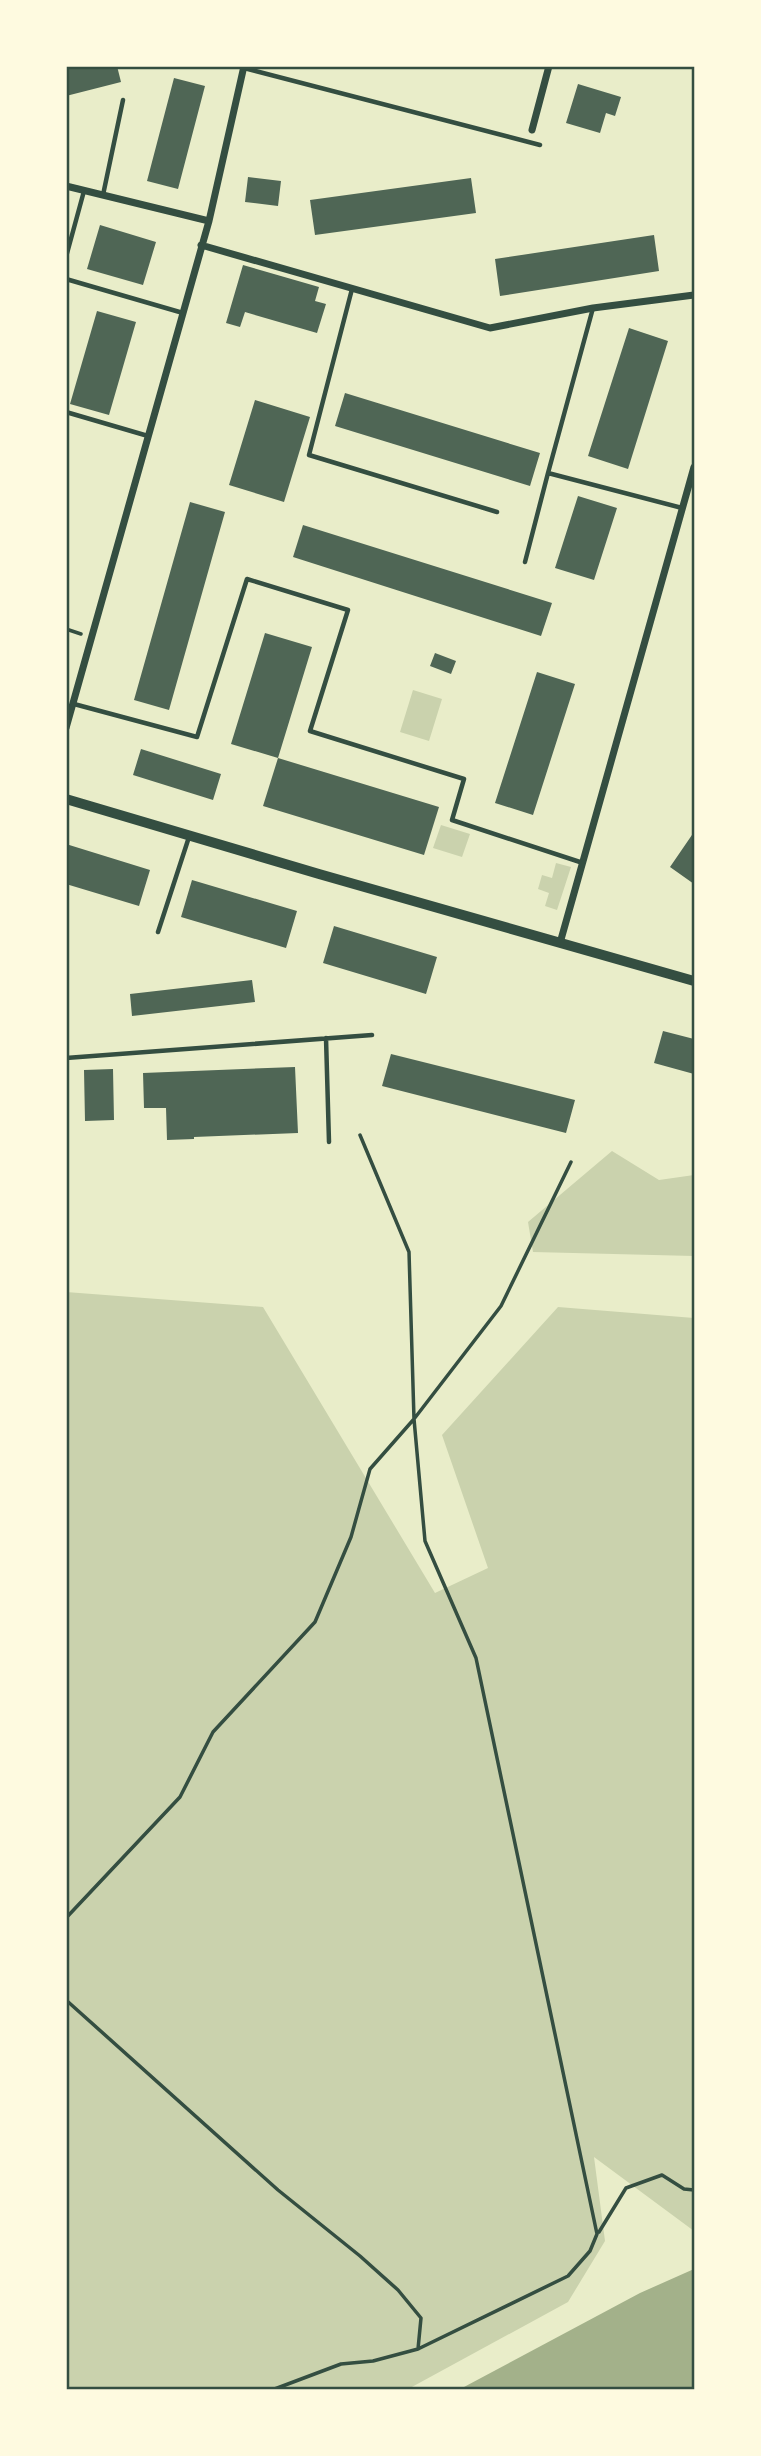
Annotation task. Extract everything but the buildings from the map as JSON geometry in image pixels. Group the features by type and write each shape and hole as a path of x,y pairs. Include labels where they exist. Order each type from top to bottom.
{"street":[{"path":"532,130 549,66"},
{"path":"66,728 209,220 244,67"},
{"path":"66,186 209,220"},
{"path":"201,245 490,328 593,308 695,295"},
{"path":"561,943 695,467"},
{"path":"66,799 695,981"}],"lane":[{"path":"244,67 540,145"},
{"path":"103,196 123,100"},
{"path":"66,257 84,191"},
{"path":"66,279 183,313"},
{"path":"352,288 309,455 497,512"},
{"path":"525,562 593,308"},
{"path":"66,412 149,437"},
{"path":"548,473 683,509"},
{"path":"74,704 197,737 247,579 348,610 310,731 464,779 452,820 584,863"},
{"path":"158,932 189,836"},
{"path":"66,1058 372,1035"},
{"path":"326,1038 329,1142"}],"path":[{"path":"360,1135 409,1252 414,1419 425,1541 476,1658 597,2234"},
{"path":"66,1918 180,1797 213,1732 315,1622 351,1537 370,1469 414,1419 501,1306 571,1162"},
{"path":"66,2000 278,2190 398,2290 421,2318 418,2349"},
{"path":"272,2389 341,2364 373,2361 418,2349 568,2276 590,2251 597,2234 626,2188 662,2175 684,2189 695,2190"}],"shaded area":[{"path":"413,690 442,699 429,741 400,732"},
{"path":"441,825 470,834 462,857 433,848"},
{"path":"556,863 571,867 557,910 545,906 549,893 538,889 542,875 552,878"},
{"path":"612,1151 659,1180 694,1175 694,1256 533,1252 528,1222"},
{"path":"66,1292 263,1307 435,1593 488,1568 442,1435 558,1307 694,1318 694,2231 594,2157 605,2241 568,2302 410,2388 67,2389"},
{"path":"694,2269 694,2389 447,2389 464,2387 640,2293"}]}
